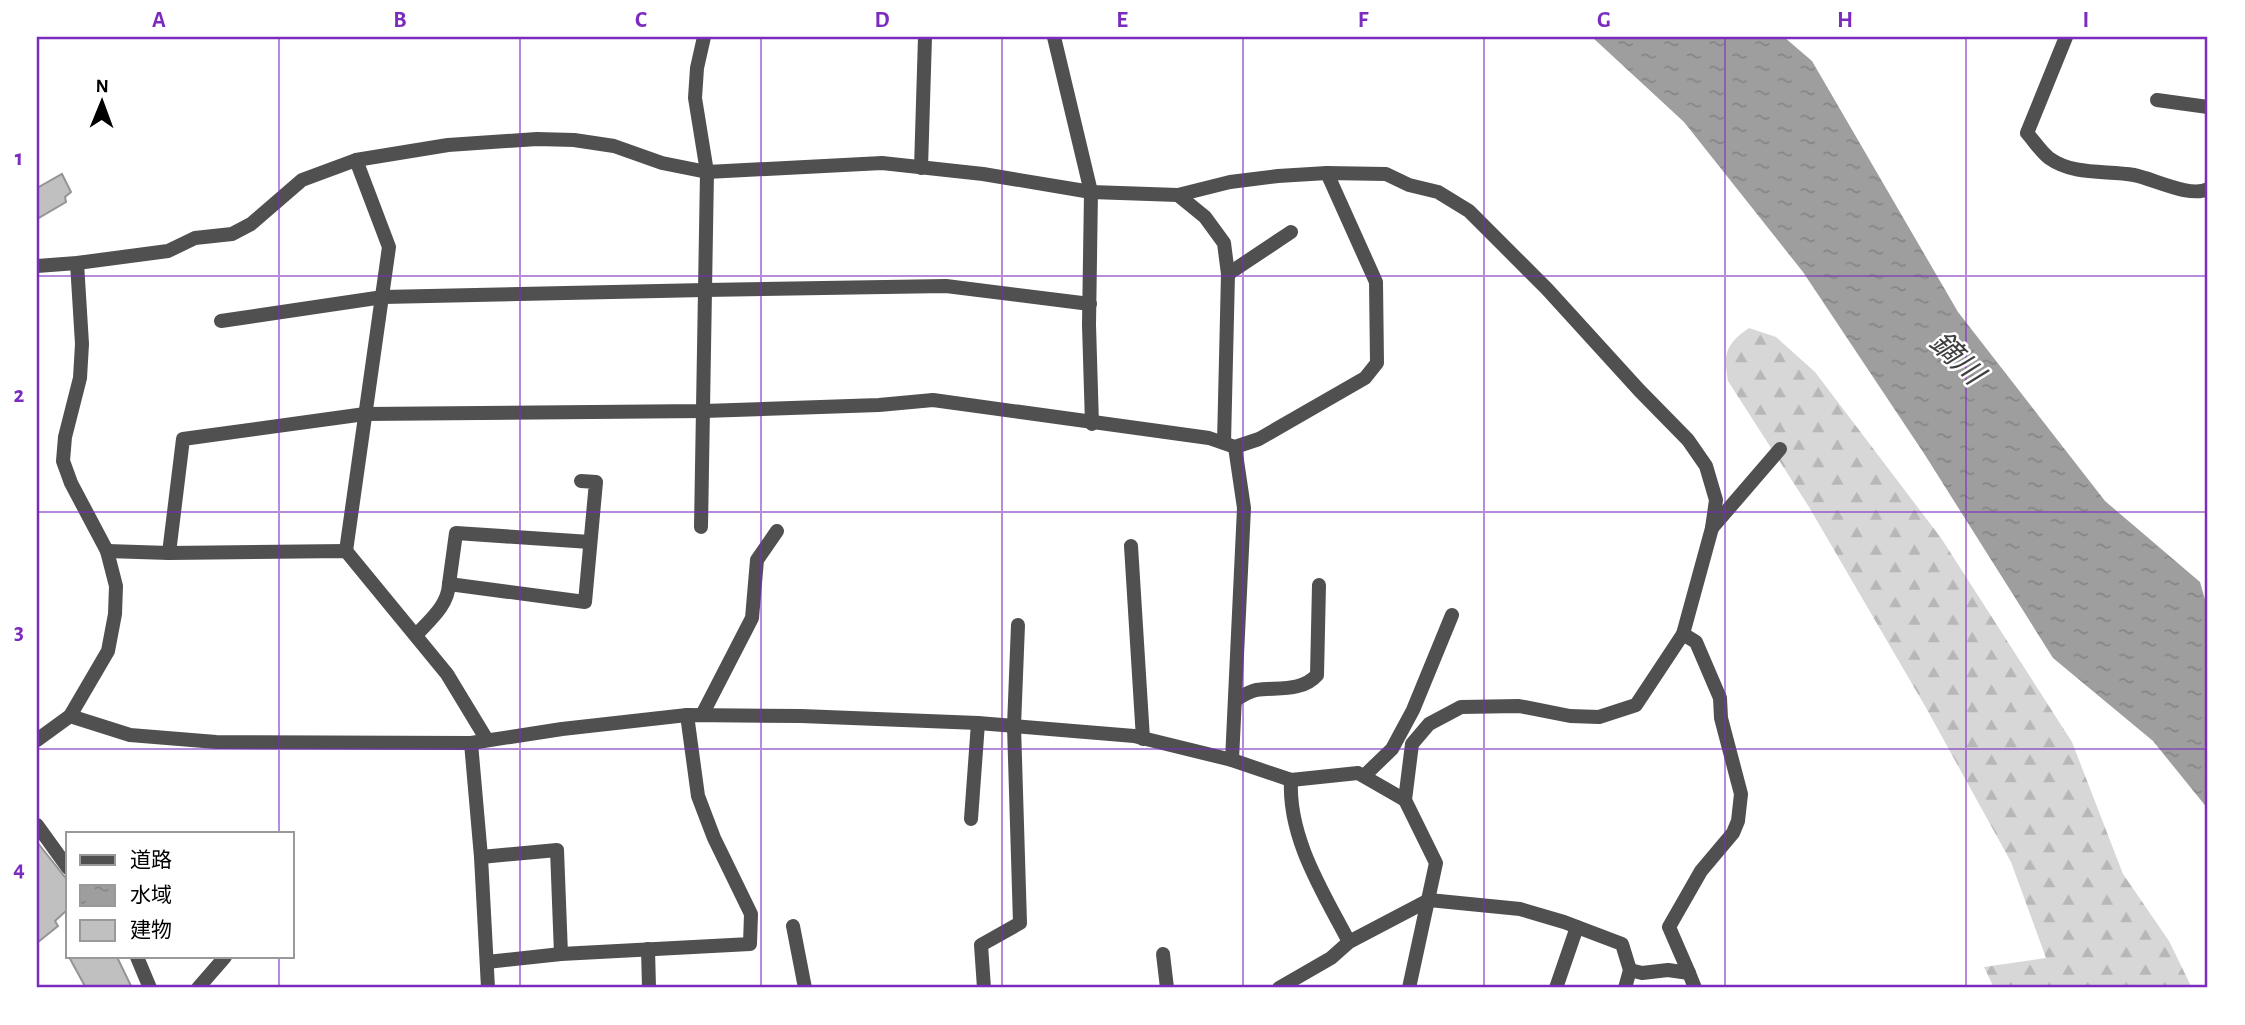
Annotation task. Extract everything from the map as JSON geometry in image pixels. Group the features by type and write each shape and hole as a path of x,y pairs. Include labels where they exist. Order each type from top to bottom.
{"street":[{"path":"701,527 707,172 695,98 697,68 704,37"},
{"path":"921,168 925,37"},
{"path":"1055,37 1091,192 1092,424"},
{"path":"2066,37 2027,133 2049,158 2073,169 2134,175 2192,192 2208,189"},
{"path":"2157,100 2208,107"},
{"path":"37,266 168,251 195,238 232,234 251,224 302,180 356,160 448,145 537,139 574,140 614,146 662,163 707,172 881,163 983,174 1091,192 1178,195 1230,182 1327,173 1386,174 1409,185 1438,192 1469,211 1547,289 1688,440 1706,466 1716,500 1712,528 1683,634 1636,705 1599,717 1570,716 1519,706 1461,707 1429,724 1412,744 1405,800 1436,863 1409,988"},
{"path":"356,160 389,247 346,551 417,634 447,674 488,740"},
{"path":"169,553 183,439 365,414 704,411 879,405 933,400 1209,438 1230,445 1259,439 1365,378 1377,363 1376,282 1327,173"},
{"path":"1178,195 1205,217 1224,243 1228,274 1230,445 1244,508 1233,760"},
{"path":"1228,274 1291,232"},
{"path":"37,740 70,716 108,651 115,614 117,586 107,551 71,483 63,461 65,437 80,378 82,344 77,263"},
{"path":"221,321 383,297 705,290 946,286 1090,304"},
{"path":"1712,528 1780,449"},
{"path":"449,584 585,601 596,482 581,481"},
{"path":"488,962 561,954 750,944 751,914 714,838 698,796 694,715 752,618 757,560 777,531"},
{"path":"417,634 437,614 448,595 456,533 590,542"},
{"path":"1130,546 1143,738"},
{"path":"107,551 346,551"},
{"path":"1235,700 1254,691 1297,687 1311,682 1317,675 1319,585"},
{"path":"1364,776 1392,749 1413,709 1452,615"},
{"path":"984,988 981,945 1020,923 1014,726 1018,625"},
{"path":"1683,634 1696,642 1720,698 1721,718 1741,794 1738,821 1733,832 1701,871 1669,926 1669,932 1695,988"},
{"path":"70,716 130,735 216,742 471,743 694,715 978,723 1143,738 1233,760 1291,780 1358,773 1405,800"},
{"path":"971,819 978,723"},
{"path":"471,743 488,988"},
{"path":"1291,780 1290,796 1305,857 1349,942"},
{"path":"37,825 66,865"},
{"path":"481,857 557,850 561,954"},
{"path":"1279,988 1331,958 1349,942 1429,900 1520,909 1577,926 1622,944 1630,970 1625,988"},
{"path":"793,926 805,988"},
{"path":"1556,988 1577,926"},
{"path":"648,949 649,988"},
{"path":"1163,954 1167,988"},
{"path":"137,958 150,988"},
{"path":"198,988 224,958"},
{"path":"1630,970 1642,973 1668,970 1689,973"}],"green space":[{"path":"1749,328 1776,337 1815,372 1941,538 2072,742 2123,874 2169,941 2192,988 1994,988 1984,967 2046,958 2011,862 1925,706 1809,507 1728,381 1728,350 1735,339"}],"water":[{"name":"鏑川","path":"1592,37 1784,37 1812,61 1958,312 2105,501 2200,582 2208,610 2208,809 2153,741 2053,658 1925,455 1803,272 1684,122"}],"building":[{"path":"62,174 71,192 65,197 66,202 37,219 37,188"},
{"path":"37,842 66,878 66,911 55,921 58,926 37,943"},
{"path":"70,958 117,958 132,988 86,988"}]}
